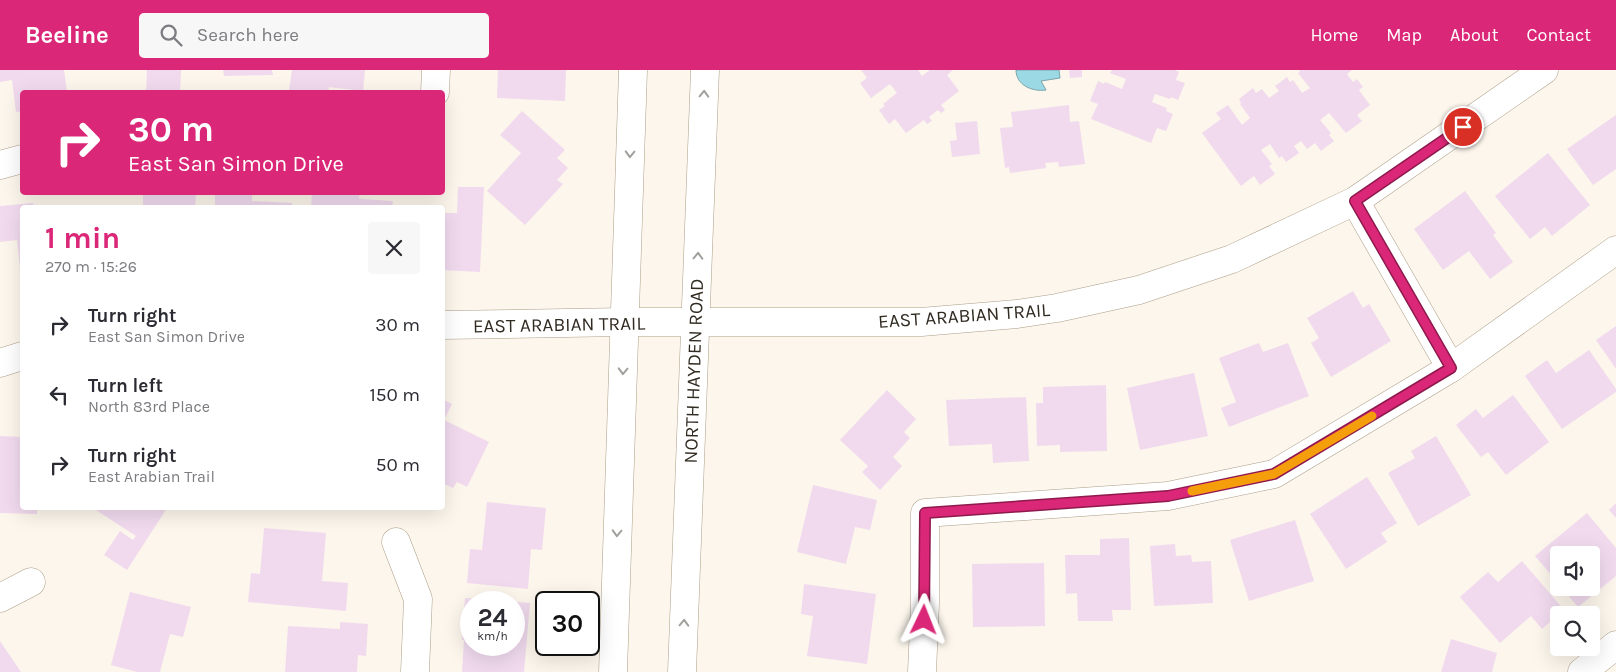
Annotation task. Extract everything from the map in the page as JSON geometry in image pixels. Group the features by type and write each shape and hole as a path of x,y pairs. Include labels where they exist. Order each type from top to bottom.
{"street":[{"path":"435,90 436,70"},
{"path":"613,672 633,70"},
{"name":"NORTH HAYDEN ROAD","path":"682,672 705,70"},
{"name":"EAST ARABIAN TRAIL","path":"445,326 624,322 921,322 1017,314 1057,308 1139,290 1232,259 1355,201 1544,70"},
{"path":"0,165 20,160"},
{"path":"1355,201 1451,368"},
{"path":"922,672 925,603 925,513 1168,496 1274,474 1451,368 1616,250"},
{"path":"396,542 418,599 415,672"},
{"path":"0,598 31,582"},
{"path":"1582,672 1616,645"}],"water":[{"path":"1016,70 1059,70 1060,78 1041,81 1046,90 1035,90 1030,89 1019,80"}],"building":[{"path":"0,70 64,70 67,90 20,90 20,111 16,112 12,80 0,82"},
{"path":"147,70 181,70 180,90 146,90"},
{"path":"223,70 272,70 273,75 224,76"},
{"path":"292,70 365,70 363,90 329,87 328,90 289,90"},
{"path":"498,70 566,70 565,101 497,98"},
{"path":"861,70 918,70 922,76 930,70 953,70 947,75 959,91 941,105 945,110 941,113 938,110 929,117 932,121 927,124 924,120 906,133 895,119 889,124 879,110 885,106 883,104 897,93 890,84 871,98 860,83 867,78"},
{"path":"1069,70 1082,70 1082,77 1070,78"},
{"path":"1112,70 1175,70 1179,72 1176,80 1185,83 1178,100 1155,94 1152,102 1167,108 1166,111 1173,114 1166,131 1157,128 1151,143 1091,119 1098,104 1090,101 1098,81 1122,89 1126,79 1110,73"},
{"path":"1299,70 1352,70 1347,74 1353,82 1357,79 1363,87 1359,90 1370,105 1357,115 1362,121 1346,133 1329,113 1320,120 1331,133 1329,135 1334,141 1321,151 1315,143 1307,149 1301,141 1294,146 1299,153 1286,162 1282,156 1279,158 1270,144 1261,150 1272,164 1269,166 1275,174 1260,185 1254,176 1241,186 1202,133 1221,119 1216,113 1228,105 1242,125 1250,118 1240,104 1239,99 1253,88 1256,93 1262,89 1269,98 1279,91 1275,86 1287,77 1290,82 1293,80 1302,93 1310,88 1298,73 1300,72"},
{"path":"1069,105 1070,122 1079,121 1085,164 1059,167 1058,162 1045,163 1046,168 1010,173 1009,167 1005,168 1000,128 1013,127 1011,112"},
{"path":"522,111 565,150 557,158 568,168 557,180 563,184 525,225 487,191 521,153 500,135"},
{"path":"1616,115 1616,169 1593,185 1567,149"},
{"path":"977,121 980,154 952,157 950,141 957,140 955,123"},
{"path":"1548,153 1590,205 1552,236 1545,227 1530,239 1495,196"},
{"path":"458,187 484,187 480,272 445,270 445,213 457,213"},
{"path":"1465,191 1496,233 1493,235 1513,262 1490,279 1469,251 1443,270 1414,229"},
{"path":"143,195 196,195 195,205 143,205"},
{"path":"215,195 252,195 252,201 292,203 292,205 215,205"},
{"path":"312,195 360,195 359,199 393,201 392,205 311,205"},
{"path":"33,203 33,205 20,205 20,267 17,240 0,242 0,206"},
{"path":"1353,291 1363,308 1369,304 1391,341 1331,377 1311,343 1319,338 1307,318"},
{"path":"1616,326 1616,369 1596,340"},
{"path":"1259,343 1263,352 1288,343 1309,396 1229,427 1221,408 1236,402 1219,358"},
{"path":"1589,350 1616,389 1616,392 1562,429 1525,376 1547,360 1556,373"},
{"path":"1194,373 1208,436 1140,450 1127,388"},
{"path":"1106,385 1107,451 1060,452 1060,445 1037,446 1036,403 1043,403 1043,387"},
{"path":"887,390 916,419 904,432 910,438 893,457 902,466 880,490 862,472 868,466 840,440"},
{"path":"1513,395 1549,442 1506,475 1488,452 1481,457 1456,425 1476,409 1483,418"},
{"path":"1026,397 1029,461 993,463 992,444 949,446 946,400"},
{"path":"445,400 452,404 445,418"},
{"path":"445,420 489,442 467,487 457,482 453,488 445,484"},
{"path":"0,436 20,437 20,510 37,510 37,514 0,513"},
{"path":"1436,436 1471,495 1418,526 1388,473 1415,458 1411,451"},
{"path":"1367,477 1397,523 1381,533 1387,542 1346,569 1310,514"},
{"path":"813,485 877,500 870,530 855,527 846,564 797,552"},
{"path":"487,502 546,508 542,550 531,549 528,589 467,583 470,549 482,550"},
{"path":"1616,503 1616,518 1609,510"},
{"path":"96,510 166,510 127,570 104,555 120,531 133,540 136,536"},
{"path":"1587,513 1616,548 1616,576 1600,589 1600,546 1550,546 1550,574 1535,556"},
{"path":"1295,520 1314,581 1249,601 1230,540"},
{"path":"264,528 326,533 322,581 348,583 346,611 248,602 251,573 260,574"},
{"path":"1129,538 1131,610 1112,610 1113,621 1078,621 1077,593 1066,594 1065,555 1100,555 1100,539"},
{"path":"1175,544 1176,556 1191,555 1192,562 1211,561 1213,603 1154,606 1150,546"},
{"path":"1522,561 1550,596 1561,606 1550,606 1550,622 1542,629 1531,616 1500,643 1460,597 1488,572 1498,582"},
{"path":"1044,563 1045,626 973,627 972,564"},
{"path":"804,584 876,594 867,664 807,656 813,616 801,614"},
{"path":"130,592 191,607 183,637 170,634 160,672 137,672 111,665"},
{"path":"1569,596 1591,596 1579,606"},
{"path":"525,603 530,603 524,672 462,672 463,656 525,656"},
{"path":"340,622 368,624 366,656 358,655 357,672 285,672 288,626 340,629"},
{"path":"1451,639 1497,653 1492,672 1441,672"},
{"path":"0,641 21,672 0,672"}],"slow traffic":[{"path":"1192,491 1274,474 1372,416"}],"route":[{"path":"924,620 925,513 1168,496 1274,474 1451,368 1355,201 1463,127"}]}
